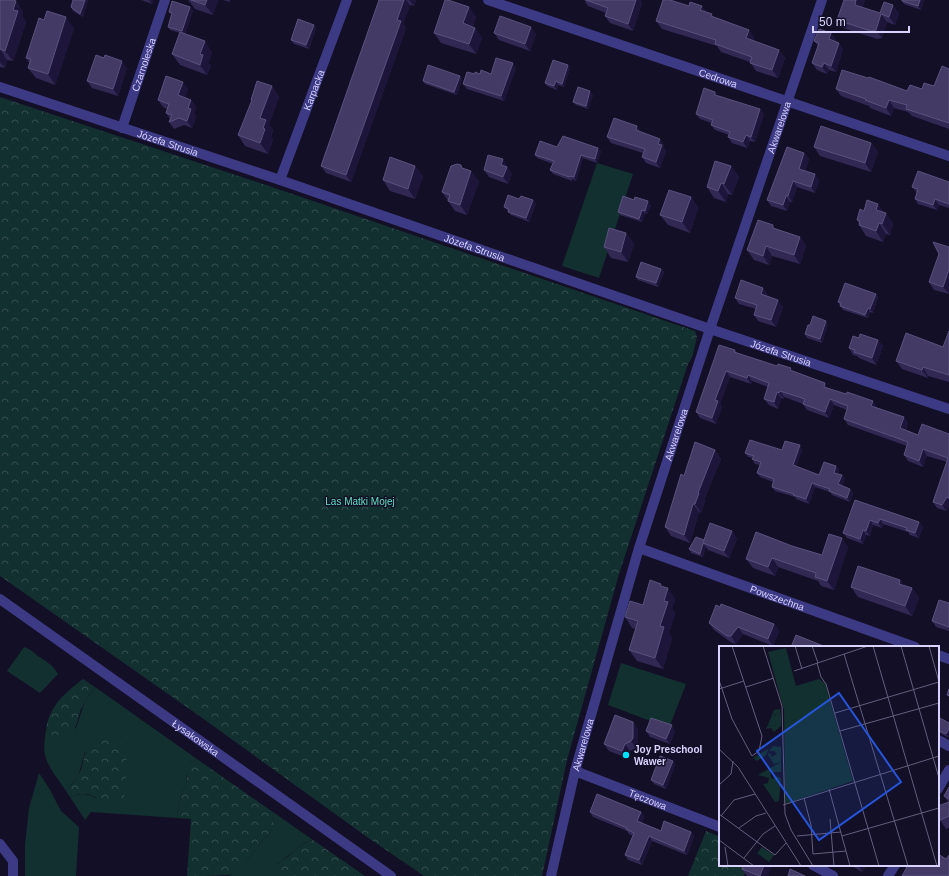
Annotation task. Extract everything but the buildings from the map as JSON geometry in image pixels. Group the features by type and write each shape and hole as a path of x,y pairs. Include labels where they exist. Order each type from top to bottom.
{"street":[{"name":"Czarnoleska","path":"122,128 165,0"},
{"name":"Karpacka","path":"280,180 347,0"},
{"name":"Cedrowa","path":"488,0 949,156"},
{"name":"Akwarelowa","path":"551,876 575,771 639,548 710,329 822,0"},
{"name":"Józefa Strusia","path":"0,87 280,180 949,410"},
{"name":"Powszechna","path":"639,548 912,646"},
{"name":"Łysakowska","path":"0,599 392,876"},
{"path":"939,655 949,659"},
{"path":"939,741 949,746"},
{"path":"939,787 949,770"},
{"name":"Tęczowa","path":"575,771 719,827"},
{"path":"0,844 13,861 13,876"},
{"path":"815,866 833,876"},
{"path":"888,876 893,866"}],"green space":[{"name":"Las Matki Mojej","path":"0,97 266,185 695,331 697,337 693,355 688,364 619,574 567,760 542,876 424,876 0,576"},
{"path":"597,163 633,174 599,278 562,266"},
{"path":"24,647 31,650 50,664 58,674 40,693 7,671"},
{"path":"621,663 686,684 669,728 608,705"},
{"path":"83,679 95,687 81,709 76,727 66,738 52,738 46,730 54,707 64,695"},
{"path":"95,687 197,759 191,762 186,776 187,781 180,800 177,818 91,812 85,820 70,797 83,794 96,798 125,787 125,747 85,752 78,777 66,791 51,769 44,752 46,730 52,738 76,728 85,701"},
{"path":"100,735 110,737 121,742 125,748 126,780 124,798 117,802 106,802 88,794 79,794 70,797 66,791 74,782 81,770 87,748 94,739"},
{"path":"197,759 273,812 274,819 270,834 263,840 241,868 233,874 217,876 187,876 191,819 177,818 180,800 187,781 186,770 191,762"},
{"path":"39,773 61,811 79,827 76,876 25,876 25,845 29,808"},
{"path":"273,812 313,840 302,845 277,864 278,876 228,876 243,866 269,834 273,824"},
{"path":"706,831 719,837 719,866 747,866 744,876 688,876"},
{"path":"313,840 365,876 277,876 275,868 278,864 300,846"}],"place":[{"name":"Joy Preschool Wawer","path":"626,755"}]}
